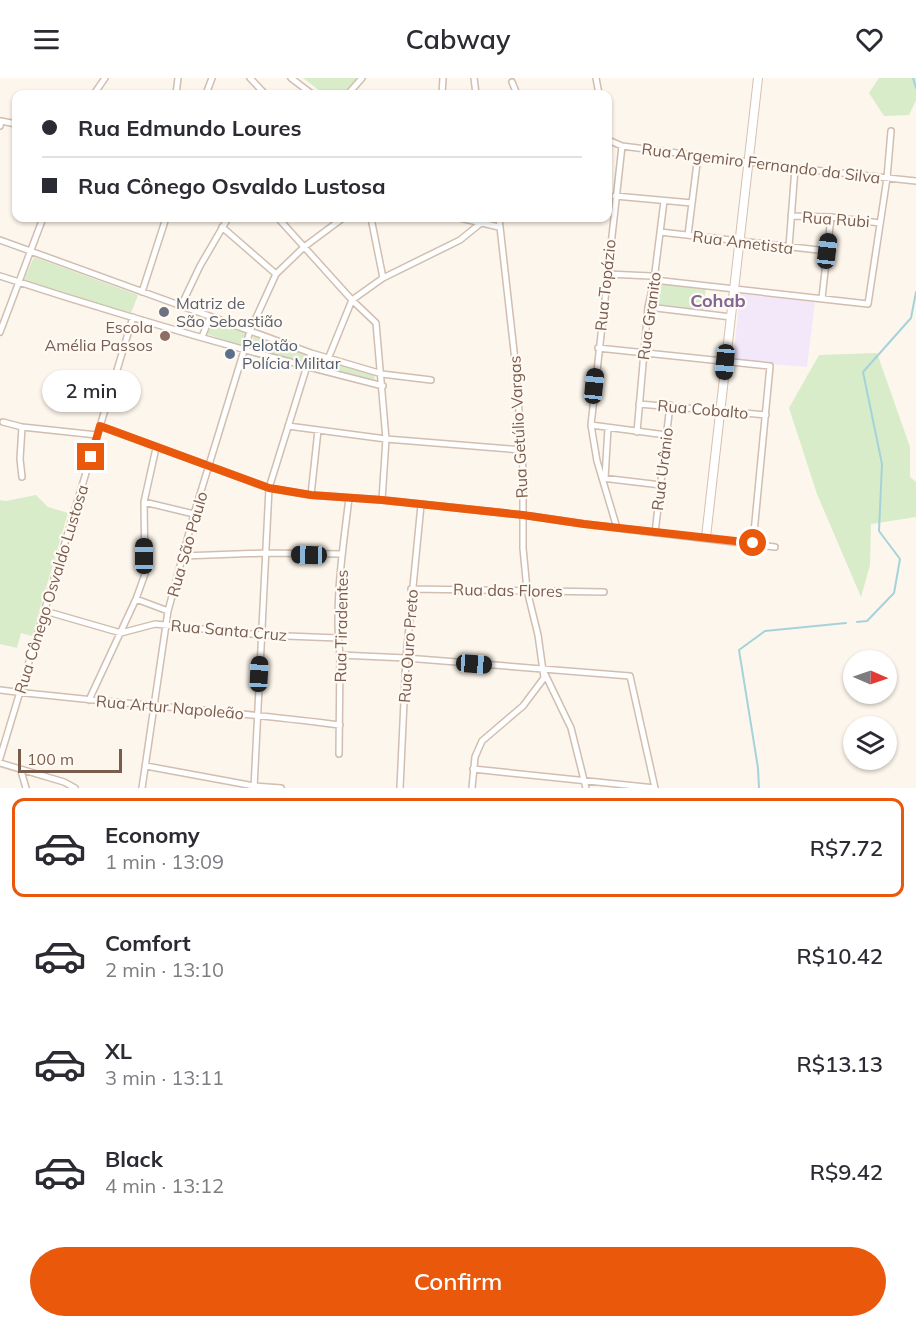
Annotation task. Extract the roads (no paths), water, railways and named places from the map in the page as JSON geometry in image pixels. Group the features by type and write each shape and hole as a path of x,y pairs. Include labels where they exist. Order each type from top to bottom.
{"street":[{"path":"250,78 261,90"},
{"path":"291,78 307,90"},
{"path":"352,90 362,78"},
{"path":"706,537 758,78"},
{"path":"512,82 515,90"},
{"path":"0,126 1,121 12,122"},
{"path":"607,274 651,276 654,280 867,304 887,178 891,131"},
{"name":"Rua Argemiro Fernando da Silva","path":"612,142 622,146 916,181"},
{"name":"Rua Topázio","path":"617,528 593,446 591,425 622,146"},
{"path":"688,235 698,155"},
{"path":"789,247 795,168"},
{"path":"615,196 692,203"},
{"name":"Rua Granito","path":"637,432 642,354 664,201"},
{"name":"Rua Rubi","path":"791,216 831,217 880,223"},
{"path":"822,298 831,217"},
{"path":"0,332 41,222"},
{"path":"142,292 165,222"},
{"path":"182,306 200,266 225,222"},
{"path":"282,222 352,300 376,323 386,439 382,500"},
{"name":"Rua São Paulo","path":"142,788 168,611 194,514 250,331 276,274 304,247 338,222"},
{"path":"372,222 383,278"},
{"path":"477,222 500,227"},
{"name":"Rua Getúlio Vargas","path":"499,222 516,369 522,450 523,548 527,590 538,635 543,669"},
{"path":"328,358 352,300 383,278 460,240 481,223"},
{"path":"222,227 276,274"},
{"name":"Rua Ametista","path":"660,232 827,251"},
{"path":"0,240 310,353 382,374 431,380"},
{"path":"0,276 202,338 383,386"},
{"path":"648,307 731,317"},
{"name":"Rua Cônego Osvaldo Lustosa","path":"0,758 133,317"},
{"path":"202,338 210,317"},
{"path":"598,348 770,366 753,543"},
{"path":"254,787 269,488 310,353"},
{"name":"Rua Cobalto","path":"639,404 766,415"},
{"name":"Rua Urânio","path":"655,532 670,405"},
{"path":"3,422 22,427 97,435"},
{"path":"591,425 666,435"},
{"path":"100,426 269,488 311,495 523,515 775,547"},
{"path":"288,426 386,439 522,450"},
{"path":"22,427 20,459 22,477"},
{"path":"608,428 603,478 661,485"},
{"path":"311,495 318,430"},
{"path":"89,700 121,633 145,574 144,502 156,448"},
{"name":"Rua Tiradentes","path":"339,754 340,655 338,638 342,554 349,498"},
{"path":"144,502 194,514"},
{"name":"Rua Ouro Preto","path":"400,788 405,658 421,505"},
{"path":"183,556 266,553 342,554"},
{"name":"Rua das Flores","path":"411,589 604,592"},
{"path":"136,599 168,611"},
{"path":"45,611 121,633"},
{"name":"Rua Santa Cruz","path":"121,633 155,624 166,624 261,634 338,638"},
{"path":"340,655 630,676 655,788 585,785 473,769"},
{"path":"472,788 473,769 482,741 523,706 544,678 543,669"},
{"path":"543,669 572,728 585,785"},
{"name":"Rua Artur Napoleão","path":"0,690 257,714 340,725"},
{"path":"0,763 64,782 75,788"},
{"path":"146,766 254,787 281,788"},
{"path":"21,771 26,788"}],"waterway":[{"path":"913,78 916,88"},
{"path":"857,622 867,621 894,593 900,559 879,531 882,464 863,372 911,318 916,292"},
{"path":"759,788 758,768 739,650 765,631 846,623"}],"place":[{"name":"Matriz de São Sebastião","path":"164,312"},
{"name":"Escola Amélia Passos","path":"165,336"},
{"name":"Pelotão Polícia Militar","path":"230,354"}],"district":[{"name":"Cohab","path":"718,301"}]}
